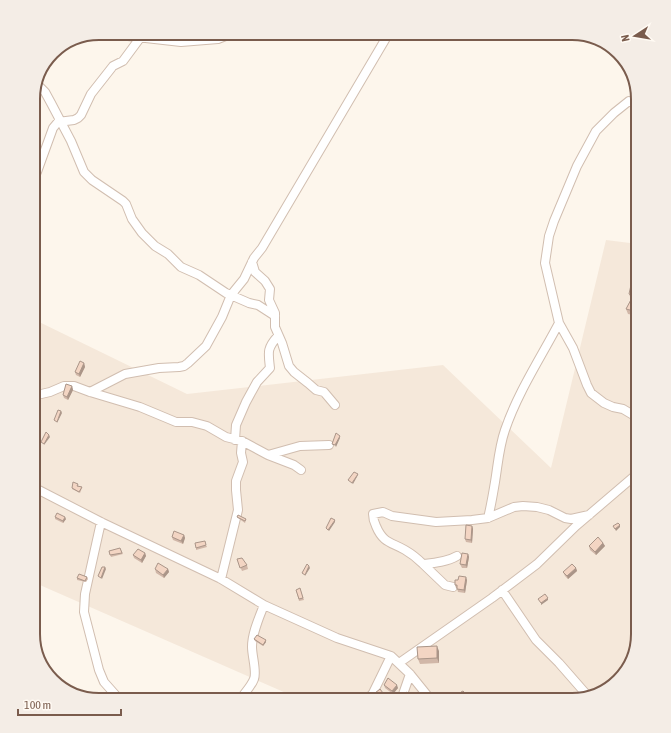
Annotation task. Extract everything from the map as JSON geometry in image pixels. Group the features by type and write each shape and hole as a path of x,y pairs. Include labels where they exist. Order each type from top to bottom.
{"street":[{"path":"40,164 53,128 60,121 74,120 81,115 91,94 113,66 123,61 139,40"},
{"path":"160,40 181,42 206,40"},
{"path":"90,392 124,374 136,371 184,366 206,346 222,317 231,295 244,279 252,262 262,248 385,40"},
{"path":"41,89 51,103 71,141 84,172 92,180 126,204 135,222 147,239 168,254 181,267 199,275 216,288 249,303 258,305 275,316"},
{"path":"631,102 629,101 596,131 574,172 554,221 545,263 559,323 573,348 591,393 604,403 623,409 631,414"},
{"path":"252,262 255,272 265,281 270,289 269,300 274,309 275,327 289,366 316,390 324,392 335,406"},
{"path":"488,518 498,455 505,431 527,379 559,323"},
{"path":"222,579 238,510 236,481 243,462 236,425 257,382 270,368 268,356 269,350 271,344 278,336"},
{"path":"40,394 69,385 74,386 140,407 176,422 196,423 207,426 226,437 239,441 268,455 294,465 300,470"},
{"path":"268,455 300,446 329,445"},
{"path":"399,663 536,564 631,479"},
{"path":"40,491 101,522 222,579 264,605 337,638 391,656 410,674 425,693"},
{"path":"453,587 445,585 417,558 383,538 378,532 373,520 374,514 383,512 392,516 436,522 488,518 523,506 549,510 565,518 571,519 589,515"},
{"path":"101,522 85,594 84,612 99,670 104,682 114,693"},
{"path":"423,564 446,561 457,556"},
{"path":"502,590 536,640 584,692"},
{"path":"245,693 254,680 255,675 252,647 253,637 264,605"},
{"path":"373,693 391,656"},
{"path":"403,693 410,674"}],"shaded area":[{"path":"606,240 631,243 631,634 629,649 619,670 608,681 598,687 583,692 572,693 286,693 40,585 40,322 187,394 443,365 551,468"}],"building":[{"path":"631,300 631,310 626,309"},
{"path":"80,361 84,363 79,374 75,372"},
{"path":"66,384 72,386 67,397 63,395"},
{"path":"58,410 61,411 57,422 54,420"},
{"path":"46,432 49,435 44,444 41,442"},
{"path":"336,433 340,436 335,445 332,444"},
{"path":"354,472 358,474 352,483 348,480"},
{"path":"73,482 78,484 77,486 82,487 79,492 72,488"},
{"path":"57,513 65,517 63,521 55,517"},
{"path":"238,515 246,519 245,521 237,517"},
{"path":"331,518 335,520 328,530 326,528"},
{"path":"618,523 620,525 615,529 613,526"},
{"path":"466,525 472,526 471,540 465,539"},
{"path":"174,531 184,535 181,541 172,537"},
{"path":"598,537 603,543 595,552 589,546"},
{"path":"205,541 206,545 196,548 195,543"},
{"path":"120,548 122,553 110,555 109,551"},
{"path":"138,549 145,553 141,560 133,555"},
{"path":"462,553 468,554 466,565 460,564"},
{"path":"242,558 247,565 240,568 237,559"},
{"path":"158,563 168,569 163,575 155,569"},
{"path":"307,564 309,566 305,575 302,573"},
{"path":"572,564 576,568 567,576 563,572"},
{"path":"102,567 105,567 101,578 98,576"},
{"path":"79,574 87,577 85,581 77,578"},
{"path":"459,576 466,577 464,590 457,589 457,585 455,585 455,580 458,580"},
{"path":"300,588 303,598 299,599 296,590"},
{"path":"545,594 548,598 541,603 538,599"},
{"path":"257,635 266,640 263,645 254,639"},
{"path":"437,646 437,658 418,659 417,647"},
{"path":"388,678 397,685 392,691 384,685"},
{"path":"380,689 383,693 375,693"}]}
